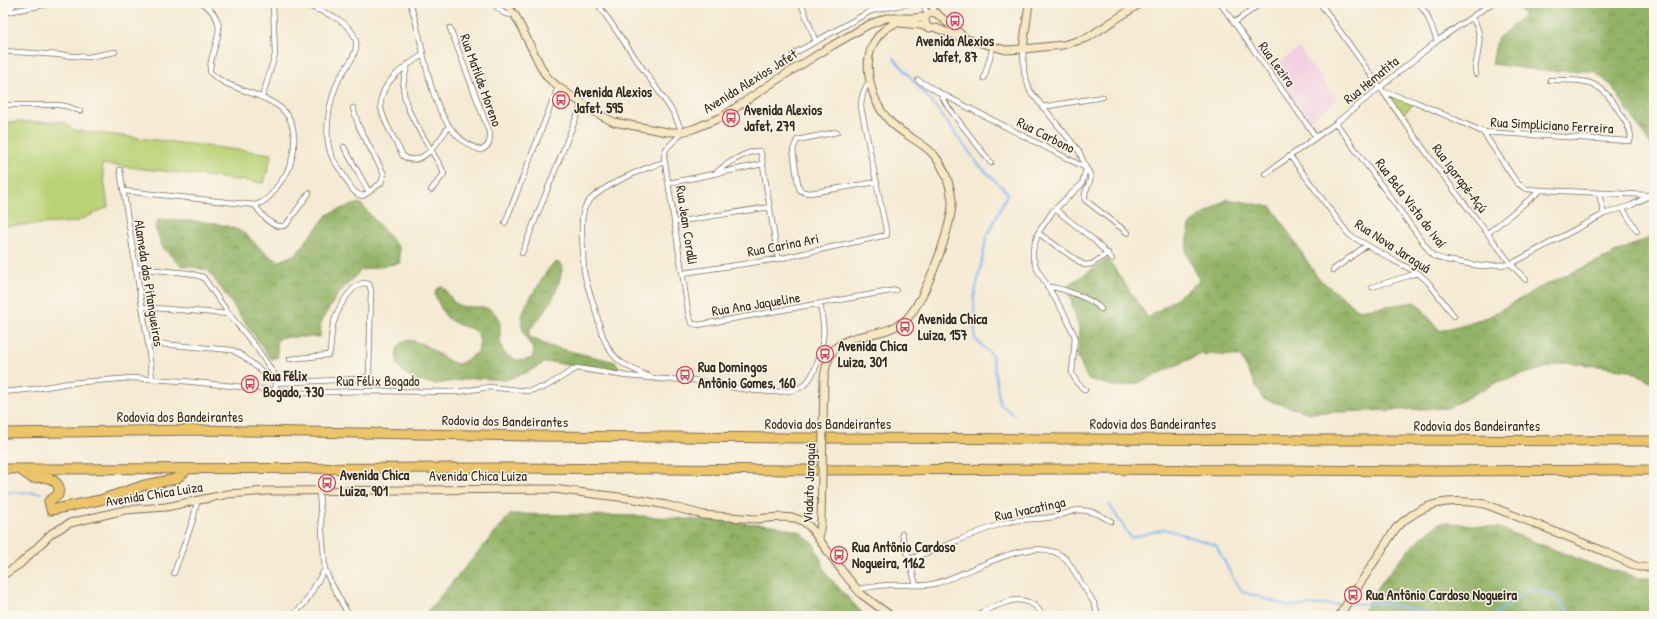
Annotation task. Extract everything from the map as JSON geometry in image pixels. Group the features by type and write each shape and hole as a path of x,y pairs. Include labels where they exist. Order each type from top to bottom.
{"highway":[{"name":"Rodovia dos Bandeirantes","path":"3,433 195,430 512,436 1654,441"},
{"path":"3,469 1654,470"},
{"path":"19,469 32,478 45,477 53,480 58,485 58,495 49,501 51,510 100,500 145,485 176,479 188,469"}],"main road":[{"name":"Avenida Alexios Jafet","path":"504,3 515,15 537,62 547,78 558,87 598,114 614,122 667,132 681,132 693,129 722,117 740,106 757,92 833,45 876,22 891,17 911,18"},
{"path":"1022,49 1028,3"},
{"path":"876,22 927,26 993,47 1006,50 1022,49 1064,45 1087,38 1140,3"},
{"path":"825,367 830,355 844,342 893,327 905,321 914,312 947,233 952,214 952,200 949,187 941,166 934,155 926,147 888,120 875,99 870,81 868,61 872,44 880,33 894,24 911,18 926,16 931,12 938,15 965,38"},
{"path":"936,28 940,25 938,15"},
{"path":"926,16 925,22 927,26"},
{"name":"Viaduto Jaraguá","path":"819,539 821,521 825,367"},
{"name":"Avenida Chica Luiza","path":"3,575 20,564 52,533 70,523 125,510 166,507 246,491 452,489 570,490 666,505 704,515 755,519 780,517 795,518 803,521 810,527 819,539"},
{"path":"1340,616 1396,528 1407,517 1419,510 1449,501 1468,501 1485,504 1601,550 1638,567 1654,567"},
{"path":"819,539 843,572 868,601 891,616"}],"street":[{"path":"3,13 17,3"},
{"path":"3,13 54,3"},
{"path":"124,192 255,205 260,204 271,195 286,175 294,144 292,125 281,108 216,78 210,72 210,62 219,39 219,31 214,15 202,3"},
{"path":"262,98 275,55 273,3"},
{"path":"301,3 336,19 351,30 356,39 357,43 354,55 333,92 329,107 329,147 333,159 354,192 363,196 381,183 384,174 359,126 353,108"},
{"name":"Rua Matilde Moreno","path":"410,3 419,33 420,45 440,111 449,126 459,138 471,147 481,150 487,148 490,142 490,134 450,28"},
{"path":"492,3 505,14 515,15"},
{"path":"597,3 673,112 681,132 678,139 666,149 664,162 639,170 601,192 585,205 582,220 586,281 600,330 616,359 652,378"},
{"path":"801,3 816,42"},
{"name":"Avenida Alexios Jafet","path":"793,54 871,11 911,3"},
{"path":"923,3 926,16"},
{"path":"930,3 938,15"},
{"name":"Rua Lezira","path":"1220,3 1316,137"},
{"path":"1234,23 1261,3"},
{"name":"Rua Igarapé-Açú","path":"1320,3 1384,92 1404,123 1511,264 1526,280"},
{"path":"1419,3 1427,15 1437,41"},
{"name":"Rua Hematita","path":"1265,174 1291,157 1336,123 1437,41 1492,3"},
{"path":"1472,18 1479,32 1479,43 1475,67 1476,74"},
{"path":"984,78 993,47"},
{"path":"1022,49 1026,83 1030,91 1079,152 1086,168 1084,179 1079,187 1055,209 1038,233 1033,250 1033,258 1037,269 1065,315 1075,337 1072,373 1077,383 1085,390"},
{"path":"3,51 88,56 116,52"},
{"path":"423,55 408,64 389,82 381,98 381,109 403,156 408,160 412,160 432,151 449,126"},
{"path":"408,64 403,80 404,93 415,124 444,174 431,190"},
{"name":"Rua Carbono","path":"918,80 940,93 1086,168 1091,177 1085,193 1085,200 1128,233"},
{"name":"Rua Simpliciano Ferreira","path":"1384,92 1416,102 1483,132 1630,141 1631,138 1628,128 1613,102 1602,88 1584,81 1550,80"},
{"path":"837,132 797,140 793,150 800,190 810,193 877,182 861,107 864,87 870,81"},
{"path":"505,223 558,87"},
{"path":"940,93 948,107 991,163"},
{"path":"1042,107 1103,97"},
{"path":"522,252 582,103"},
{"path":"3,105 58,105 80,111"},
{"name":"Rua Bela Vista do Ivaí","path":"1336,123 1433,256 1446,260 1481,266 1511,264"},
{"path":"1483,132 1517,183 1526,189 1599,194 1648,195"},
{"path":"344,146 369,192"},
{"path":"716,173 730,163 755,151 759,151 761,153 778,259"},
{"name":"Rua Nova Jaraguá","path":"1291,157 1350,235 1367,246 1418,273 1428,282 1454,316"},
{"name":"Rua Jean Coralli","path":"664,162 669,183 689,317 692,323 696,325"},
{"path":"669,183 763,164"},
{"name":"Alameda das Pitangueiras","path":"120,170 148,343 152,378"},
{"name":"Rua Carina Ari","path":"683,273 778,259 887,235 877,182"},
{"path":"1488,233 1541,190"},
{"path":"255,205 262,214 275,225 283,227 286,225 308,193"},
{"path":"1511,264 1604,214 1623,209 1654,193"},
{"path":"1599,194 1604,214"},
{"path":"675,222 770,207"},
{"path":"1055,209 1094,240 1108,253 1112,259"},
{"path":"1623,209 1637,231"},
{"path":"1038,233 1082,264 1088,265 1108,253"},
{"path":"1333,270 1367,246"},
{"path":"135,268 188,273 203,277 229,314 256,346 278,383"},
{"path":"1372,287 1418,273"},
{"path":"148,343 232,350 243,356 278,383 357,379 367,377 369,376 371,290 369,284 363,283 354,288 341,306 333,324 330,352 328,354 290,359"},
{"path":"1047,287 1065,290 1096,303 1101,309"},
{"name":"Rua Ana Jaqueline","path":"696,325 896,290"},
{"name":"Rua Félix Bogado","path":"3,392 34,389 69,383 152,378 302,393 362,391 458,392 489,387 528,391 545,387 577,368 626,376 691,379 766,392 790,391 804,385 812,376 816,367 824,334 820,304"},
{"path":"142,307 229,314"},
{"path":"816,367 825,367"},
{"path":"275,391 278,383"},
{"path":"319,491 325,569 350,616"},
{"path":"174,574 193,520 197,502"},
{"name":"Rua Ivacatinga","path":"909,559 1004,523 1055,517 1073,511 1088,510 1095,512 1111,521"},
{"path":"902,534 916,585"},
{"path":"857,589 889,585 934,584 1018,551 1035,550 1054,552 1067,560 1094,603 1098,616"},
{"path":"292,616 305,603 325,569"},
{"path":"974,616 985,614 1015,600 1032,604 1038,609 1042,616"}],"shaded area":[{"path":"1299,48 1337,100 1310,120 1272,68"}],"green space":[{"path":"1515,3 1654,3 1654,150 1612,86 1593,71 1543,71 1492,64 1497,39 1525,15"},
{"path":"1384,92 1416,102 1400,117"},
{"path":"3,122 65,122 73,130 272,154 264,183 102,164 108,207 76,222 3,226"},
{"path":"1227,199 1272,207 1318,278 1358,310 1416,302 1440,331 1488,317 1543,286 1654,235 1654,383 1629,370 1565,362 1497,382 1448,408 1310,413 1263,399 1240,356 1201,354 1136,384 1117,387 1088,379 1078,358 1079,329 1067,286 1108,259 1148,318 1200,281 1186,253 1190,224"},
{"path":"360,203 399,248 400,263 361,270 338,294 321,321 320,337 283,337 276,341 278,357 271,359 208,270 180,265 163,248 155,227 159,219 219,224 244,233 268,255 280,261 296,254 327,215"},
{"path":"557,262 563,266 558,285 547,308 529,330 529,337 549,346 615,362 620,367 616,372 588,369 552,362 544,363 526,373 505,380 474,378 435,384 414,380 402,371 398,365 396,357 397,350 401,343 409,340 423,344 451,362 458,364 478,352 479,336 476,332 456,324 447,318 443,312 435,295 436,290 442,286 455,303 463,306 487,308 497,315 502,349 506,355 519,360 532,358 534,351 525,336 522,326 524,309 546,272"},
{"path":"511,514 640,516 773,525 800,532 814,544 827,575 865,616 425,616 425,614"},
{"path":"1441,522 1499,528 1591,564 1640,578 1654,578 1654,616 1360,616 1396,564 1417,542"}],"waterway":[{"path":"894,58 930,100 979,165 1008,193 987,236 974,298 975,339 992,355 1000,404 1015,416"},
{"path":"3,492 41,493"},
{"path":"1109,504 1131,538 1164,529 1216,545 1233,578 1243,592 1289,606 1344,604"},
{"path":"1493,616 1528,590 1551,594 1574,616"},
{"path":"1348,604 1387,603 1438,616"}],"place":[{"name":"Avenida Alexios Jafet, 87","path":"955,21"},
{"name":"Avenida Alexios Jafet, 595","path":"561,100"},
{"name":"Avenida Alexios Jafet, 279","path":"731,118"},
{"name":"Avenida Chica Luiza, 157","path":"905,327"},
{"name":"Avenida Chica Luiza, 301","path":"825,354"},
{"name":"Rua Domingos Antônio Gomes, 160","path":"685,375"},
{"name":"Rua Félix Bogado, 730","path":"250,384"},
{"name":"Avenida Chica Luiza, 901","path":"327,483"},
{"name":"Rua Antônio Cardoso Nogueira, 1162","path":"839,555"},
{"name":"Rua Antônio Cardoso Nogueira","path":"1353,595"}]}
